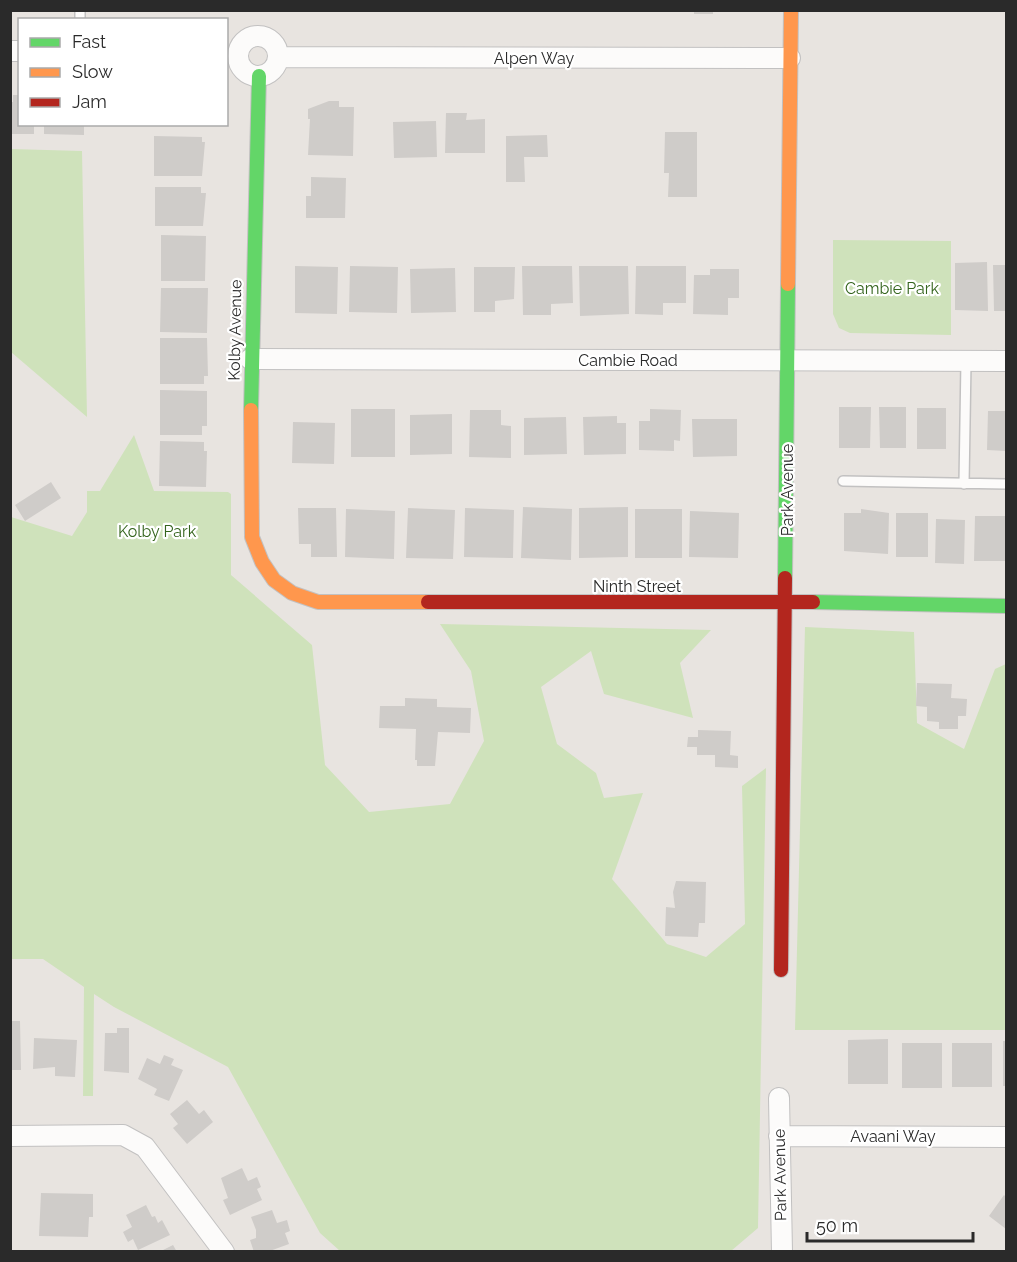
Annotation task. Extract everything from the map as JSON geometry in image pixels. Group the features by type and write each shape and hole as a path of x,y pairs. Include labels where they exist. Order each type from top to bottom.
{"street":[{"name":"Park Avenue","path":"781,970 790,10"},
{"path":"258,36 275,45 278,57 269,72 259,75 246,72 232,56 242,44 258,36"},
{"name":"Alpen Way","path":"278,57 790,58"},
{"name":"Kolby Avenue","path":"259,75 250,359 252,537 261,563 274,580"},
{"name":"Cambie Road","path":"250,359 1006,361"},
{"name":"Ninth Street","path":"274,580 294,595 318,602 786,602 1006,606"},
{"name":"Park Avenue","path":"779,1098 782,1251"},
{"path":"10,1136 123,1135 145,1147 224,1251"},
{"name":"Avaani Way","path":"779,1136 1006,1137"}],"lane":[{"path":"964,484 966,361"},
{"path":"843,481 1006,484"}],"green space":[{"path":"11,149 82,151 87,417 11,352"},
{"name":"Cambie Park","path":"833,240 951,241 951,335 850,333 839,328 833,314"},
{"name":"Kolby Park","path":"134,435 154,491 228,492 231,494 231,575 312,645 325,765 369,812 450,804 484,741 471,671 440,624 711,630 680,663 693,718 604,694 591,651 541,687 557,744 596,773 604,798 643,793 612,879 667,944 706,957 745,924 742,786 766,768 758,1228 731,1251 340,1251 320,1233 228,1067 114,1007 94,994 93,1096 83,1096 84,987 43,959 11,959 11,517 72,536 87,512 87,491 100,491"},
{"path":"805,627 914,632 917,723 964,749 995,669 1006,664 1006,1030 795,1030"}],"building":[{"path":"694,10 713,10 713,14 694,14"},
{"path":"13,95 18,95 18,126 34,126 34,134 10,134 10,102 13,102"},
{"path":"329,101 339,101 339,107 354,107 353,156 308,155 310,119 308,119 308,109"},
{"path":"446,113 467,113 466,120 485,119 485,153 445,153"},
{"path":"436,121 437,157 394,158 393,122"},
{"path":"44,126 84,126 84,135 44,134"},
{"path":"665,132 697,132 697,197 668,197 669,173 664,173"},
{"path":"547,135 548,157 524,157 525,182 506,182 506,136"},
{"path":"154,136 202,137 202,142 205,142 202,176 154,176"},
{"path":"311,177 346,178 345,218 306,218 306,196 311,196"},
{"path":"155,187 201,187 201,193 206,193 203,226 155,226"},
{"path":"161,235 206,236 205,281 161,281"},
{"path":"987,262 988,311 955,310 955,263"},
{"path":"993,265 1006,265 1006,311 994,311"},
{"path":"295,266 338,267 337,314 295,313"},
{"path":"350,266 398,267 397,313 349,312"},
{"path":"522,266 572,266 573,303 551,304 551,315 523,315"},
{"path":"579,266 628,266 629,314 580,316"},
{"path":"636,266 686,266 686,303 663,303 663,315 635,314"},
{"path":"474,267 515,267 514,299 495,301 495,312 474,312"},
{"path":"455,268 456,312 411,313 410,269"},
{"path":"710,269 739,269 739,298 728,298 728,315 693,314 694,275 710,275"},
{"path":"161,288 208,288 207,333 160,332"},
{"path":"160,338 207,338 208,376 204,376 204,384 160,384"},
{"path":"160,390 207,391 207,426 202,426 202,435 160,435"},
{"path":"839,407 871,407 870,448 839,448"},
{"path":"879,407 906,407 906,448 880,448"},
{"path":"917,408 946,408 946,449 917,449"},
{"path":"351,409 395,409 395,457 351,457"},
{"path":"650,409 681,410 680,441 674,440 674,451 639,450 639,421 650,421"},
{"path":"470,410 501,410 501,425 511,426 511,458 469,457"},
{"path":"988,411 1006,411 1006,451 987,450"},
{"path":"452,414 452,454 410,455 410,415"},
{"path":"617,416 617,423 626,423 626,454 584,455 583,417"},
{"path":"566,417 567,454 524,455 524,418"},
{"path":"692,419 737,419 737,456 693,457"},
{"path":"293,422 335,423 334,464 292,463"},
{"path":"160,441 204,442 204,451 207,451 206,487 159,486"},
{"path":"51,482 61,498 25,521 15,505"},
{"path":"523,507 572,509 571,560 521,558"},
{"path":"628,507 628,557 579,558 579,508"},
{"path":"298,508 336,508 337,557 311,557 311,544 299,544"},
{"path":"408,508 455,510 453,559 406,558"},
{"path":"465,508 514,510 513,558 464,557"},
{"path":"346,509 395,511 394,559 345,557"},
{"path":"635,509 682,509 682,558 635,558"},
{"path":"861,509 889,513 888,554 844,551 844,513 861,513"},
{"path":"690,511 739,513 738,558 689,557"},
{"path":"896,513 928,513 928,557 896,557"},
{"path":"975,516 1006,516 1006,561 974,561"},
{"path":"936,519 965,520 964,564 935,563"},
{"path":"917,683 952,684 951,698 967,699 966,716 958,716 958,729 939,729 939,722 927,721 927,707 916,706"},
{"path":"405,698 437,699 437,707 471,708 470,733 438,732 435,766 417,766 417,760 415,760 416,729 379,728 380,706 405,706"},
{"path":"698,730 731,731 730,755 738,756 738,768 715,767 715,755 697,755 697,747 687,747 688,737 698,737"},
{"path":"676,881 706,882 705,923 699,923 698,937 665,936 666,907 675,908 673,892"},
{"path":"10,1021 20,1021 21,1070 10,1070"},
{"path":"117,1028 129,1028 129,1073 104,1071 105,1033 117,1033"},
{"path":"34,1038 77,1040 75,1077 55,1076 55,1067 33,1069"},
{"path":"888,1039 888,1084 848,1084 848,1040"},
{"path":"1003,1041 1006,1041 1006,1086 1003,1086"},
{"path":"902,1043 942,1043 942,1088 902,1088"},
{"path":"952,1043 992,1043 992,1087 952,1087"},
{"path":"164,1055 174,1059 171,1065 183,1070 169,1101 154,1095 157,1089 138,1079 147,1058 160,1064"},
{"path":"187,1100 199,1114 204,1110 213,1122 187,1144 173,1128 178,1124 170,1114"},
{"path":"242,1168 248,1181 257,1177 261,1187 257,1189 262,1200 230,1215 223,1200 228,1198 221,1178"},
{"path":"41,1193 93,1194 93,1217 89,1217 88,1237 39,1236"},
{"path":"1004,1195 1006,1197 1006,1229 989,1216"},
{"path":"146,1205 158,1223 162,1220 170,1235 138,1250 133,1239 128,1242 123,1232 132,1227 126,1215"},
{"path":"272,1210 277,1223 287,1220 290,1231 285,1233 289,1244 267,1252 254,1252 250,1240 256,1238 256,1230 251,1217"},
{"path":"173,1245 177,1252 159,1252"}],"traffic: fast":[{"path":"251,410 259,76"},
{"path":"785,578 788,284"},
{"path":"813,602 1006,606"}],"traffic: slow":[{"path":"788,284 791,10"},
{"path":"251,410 252,537 262,562 274,580 292,593 318,602 428,602"}],"traffic: jam":[{"path":"781,970 785,578"},
{"path":"428,602 813,602"}]}
